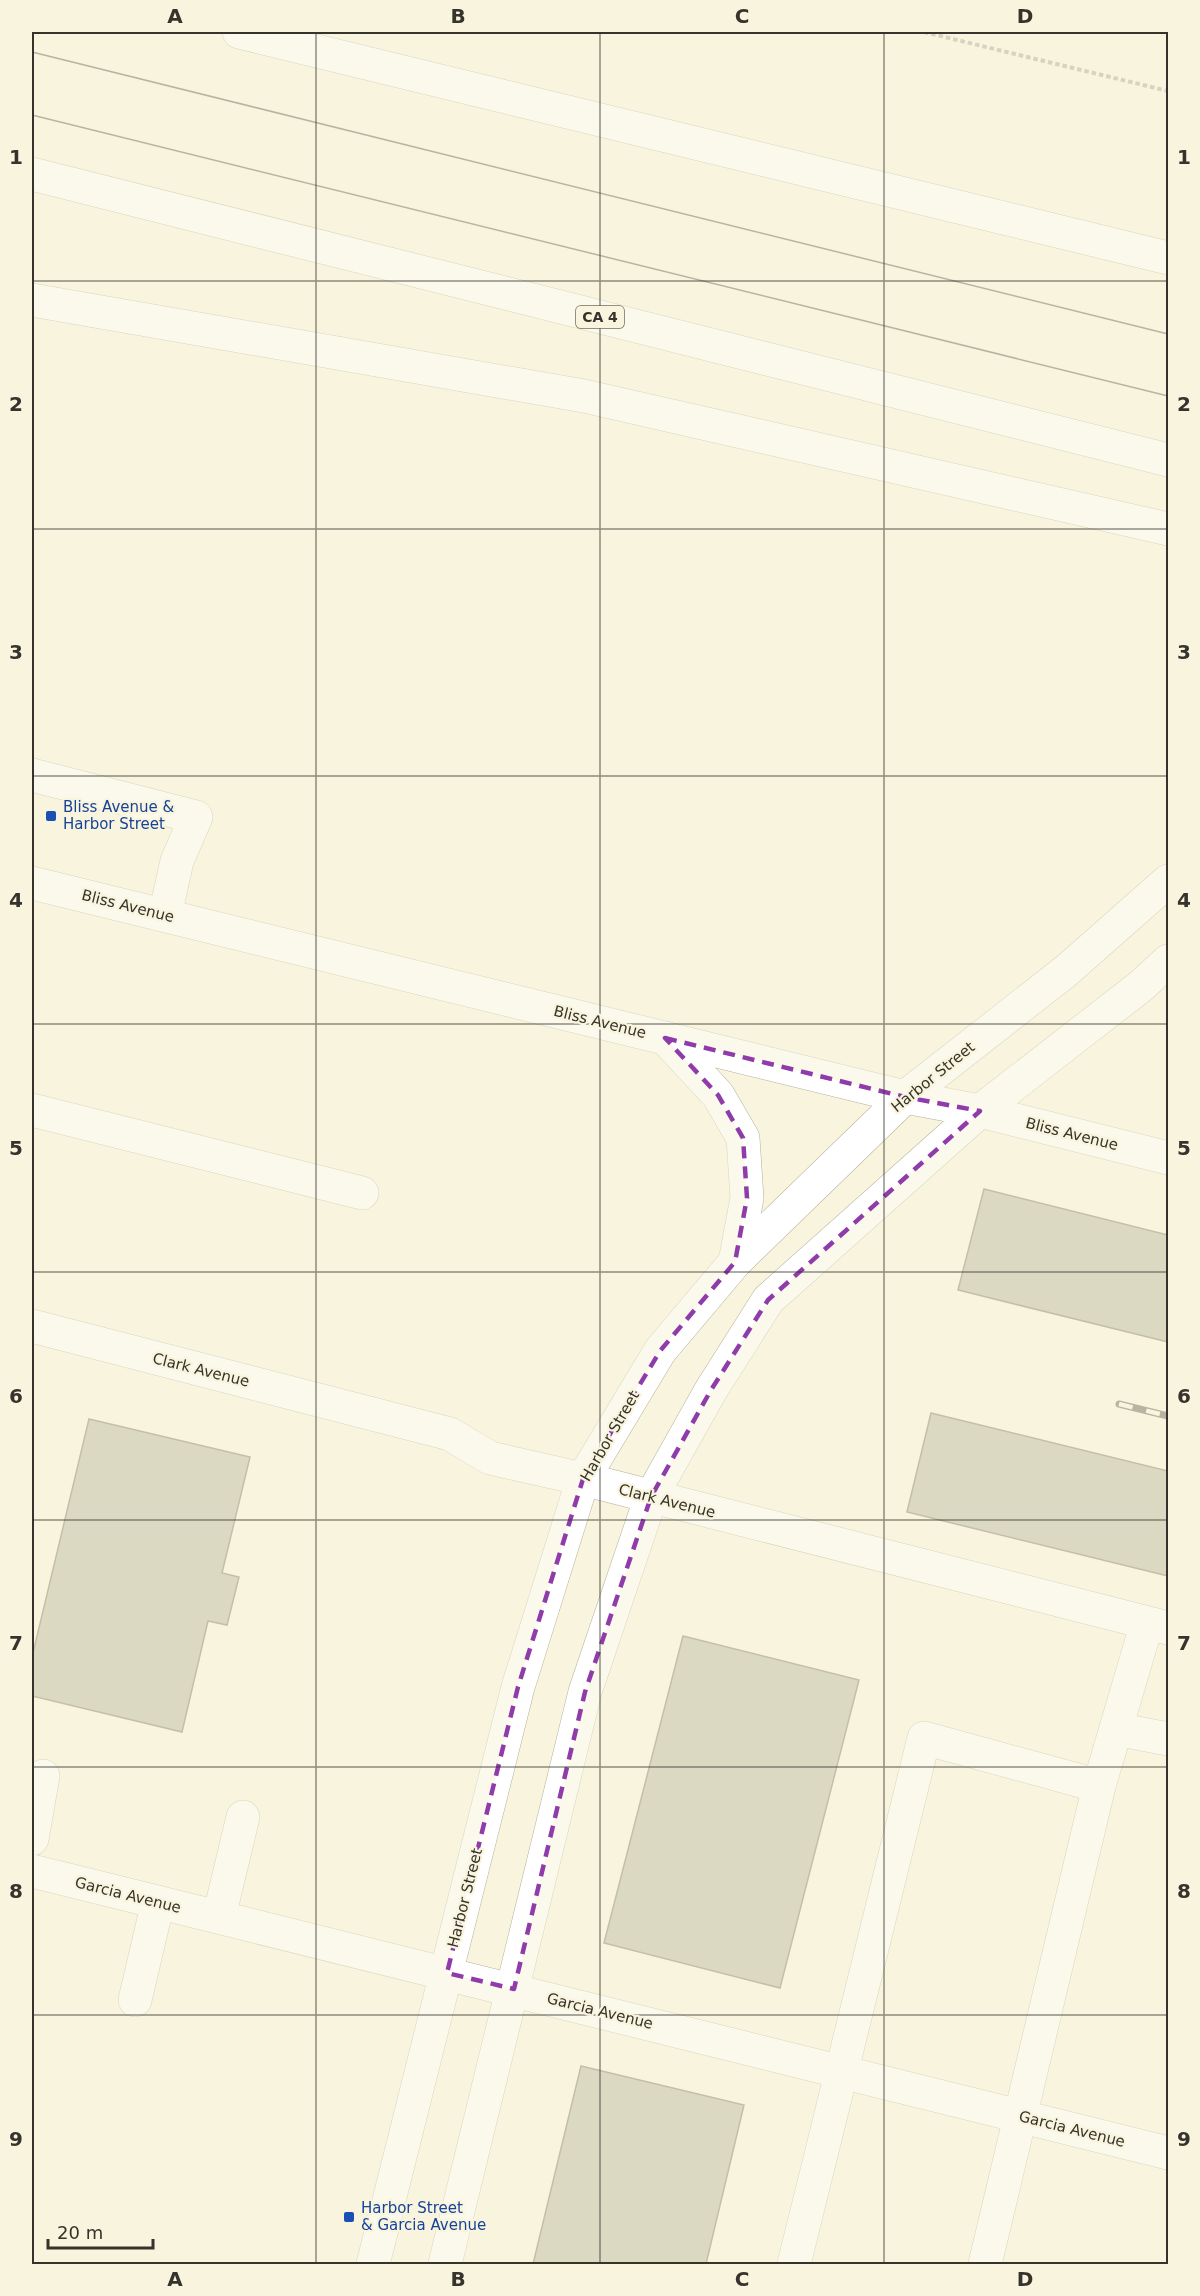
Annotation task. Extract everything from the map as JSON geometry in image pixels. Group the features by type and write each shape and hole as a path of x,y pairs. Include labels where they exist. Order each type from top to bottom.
{"main road":[{"path":"238,32 1168,258"},
{"name":"CA 4","path":"32,174 1168,460"},
{"path":"32,300 584,396 1168,529"},
{"path":"32,775 196,817 177,861 165,915"},
{"name":"Harbor Street","path":"373,2265 518,1687 583,1479 660,1351 735,1262 905,1097 1066,971 1168,881"},
{"name":"Bliss Avenue","path":"32,883 905,1097 980,1111 1168,1158"},
{"path":"445,2265 585,1692 651,1497 711,1390 768,1300 980,1111 1141,986 1168,961"},
{"path":"665,1038 718,1095 743,1138 747,1198 735,1262"},
{"path":"32,1110 362,1193"},
{"name":"Clark Avenue","path":"32,1326 450,1434 490,1458 583,1479 1158,1626"},
{"path":"985,2265 1100,1786 1116,1729 1158,1626"},
{"path":"1116,1729 1168,1739"},
{"path":"794,2265 924,1738 1100,1786"},
{"path":"32,1839 43,1776"},
{"path":"219,1917 243,1817"},
{"name":"Garcia Avenue","path":"32,1871 1168,2153"},
{"path":"135,2000 158,1902"}],"path":[{"path":"924,32 1168,91"}],"highlighted area":[{"path":"665,1038 905,1097 980,1111 768,1300 711,1390 651,1497 585,1692 514,1989 447,1973 518,1687 583,1479 660,1351 735,1262 747,1198 743,1138 718,1095"}],"building":[{"path":"984,1189 1168,1235 1168,1342 958,1290"},
{"path":"931,1413 1168,1471 1168,1576 907,1512"},
{"path":"89,1419 250,1457 222,1573 239,1577 227,1625 208,1621 182,1732 32,1696 32,1657"},
{"path":"683,1636 859,1680 780,1988 604,1943"},
{"path":"581,2066 744,2105 706,2264 533,2264"}],"tram line":[{"path":"32,52 1168,334"},
{"path":"32,115 1168,396"}],"railway":[{"path":"1119,1404 1168,1416"}],"place":[{"name":"Bliss Avenue & Harbor Street","path":"51,816"},
{"name":"Harbor Street & Garcia Avenue","path":"349,2217"}]}
